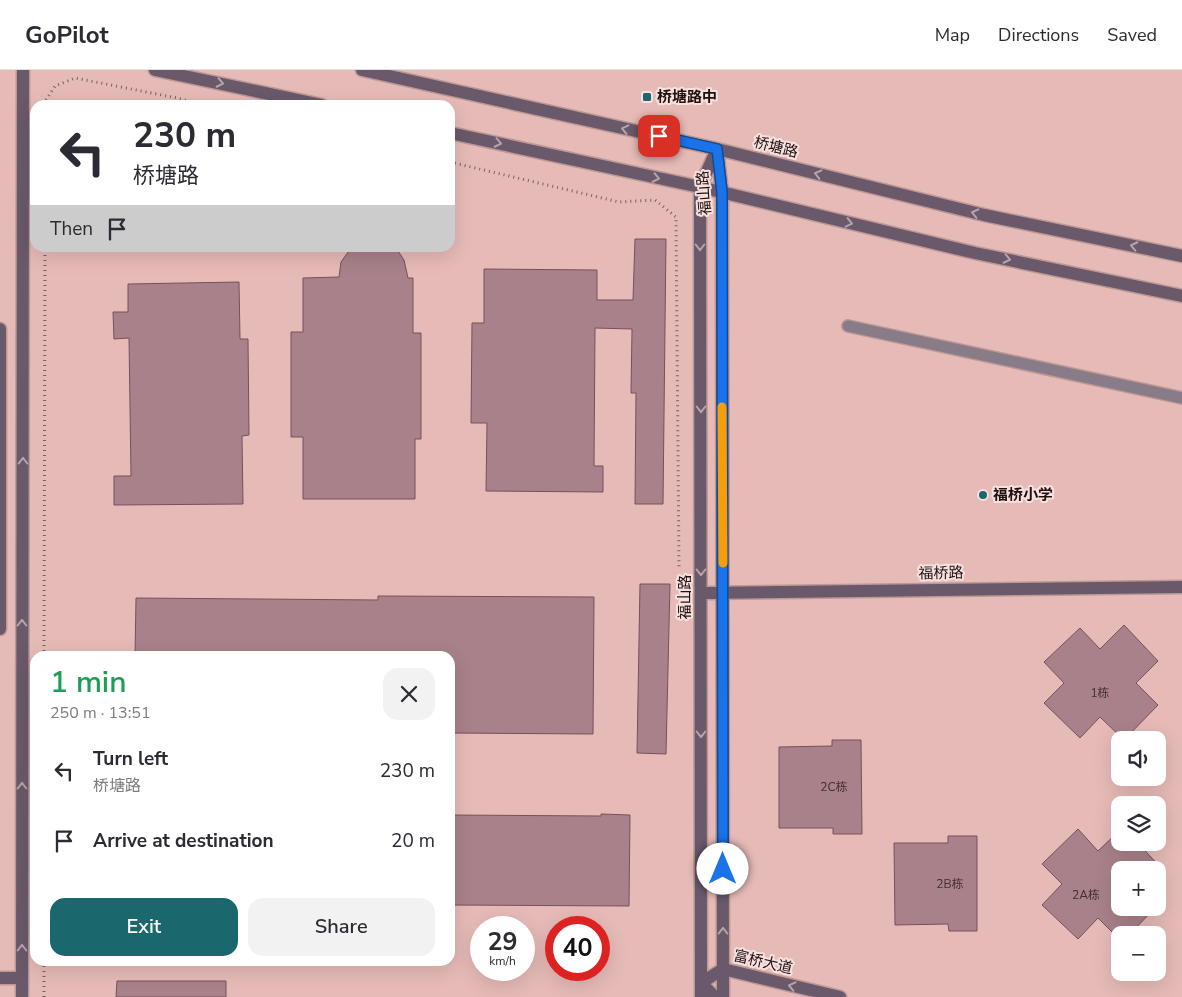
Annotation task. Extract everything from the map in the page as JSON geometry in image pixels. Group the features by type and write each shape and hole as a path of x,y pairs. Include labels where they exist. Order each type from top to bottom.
{"street":[{"path":"22,997 24,70"},
{"path":"155,70 298,100"},
{"name":"桥塘路","path":"362,70 717,149 984,215 1182,256"},
{"path":"455,134 722,192 975,253 1182,296"},
{"name":"福山路","path":"701,997 700,187 717,149"},
{"name":"福山路","path":"717,149 722,192 723,997"},
{"path":"0,329 0,629"},
{"name":"福桥路","path":"701,593 1182,587"},
{"name":"富桥大道","path":"701,983 723,969 840,997"},
{"path":"0,978 22,978"},
{"path":"701,983 715,997"}],"lane":[{"path":"848,326 1182,398"}],"path":[{"path":"46,100 55,86 75,78 185,100"},
{"path":"455,163 619,202 655,200 676,217 679,568"},
{"path":"44,651 45,252"},
{"path":"44,966 44,997"}],"building":[{"path":"635,239 666,239 663,504 635,504 636,393 631,393 632,329 595,328 594,466 603,466 603,492 486,491 487,423 471,423 472,323 484,323 484,269 597,270 597,300 633,300"},
{"path":"348,252 399,252 404,260 408,278 413,278 413,333 421,333 421,439 415,439 415,499 303,499 303,437 291,437 291,332 303,332 303,278 339,277 341,262"},
{"path":"239,282 240,339 248,339 249,435 242,436 243,504 114,505 114,476 131,476 129,338 114,339 113,312 128,312 128,284"},
{"path":"640,584 670,584 666,754 637,753"},
{"path":"378,596 594,597 593,734 455,733 455,651 135,651 136,598 378,600"},
{"path":"1124,625 1158,661 1136,683 1158,705 1133,731 1115,731 1100,717 1080,738 1044,703 1064,683 1044,662 1080,628 1100,649"},
{"path":"832,740 861,740 862,834 833,834 833,828 779,828 779,747 832,746"},
{"path":"601,814 630,815 629,906 455,905 455,815 601,816"},
{"path":"1078,829 1098,851 1111,839 1111,851 1145,851 1155,861 1111,861 1111,916 1147,916 1138,926 1111,926 1111,931 1098,918 1078,939 1042,905 1062,884 1042,864"},
{"path":"948,836 977,836 977,931 949,931 948,924 895,925 894,843 948,843"},
{"path":"117,981 226,981 226,997 116,997"}],"slow traffic":[{"path":"722,407 723,563"}],"place":[{"name":"桥塘路中","path":"647,97"},
{"name":"福桥小学","path":"983,495"}],"route":[{"path":"659,136 717,149 722,192 723,869"}]}
